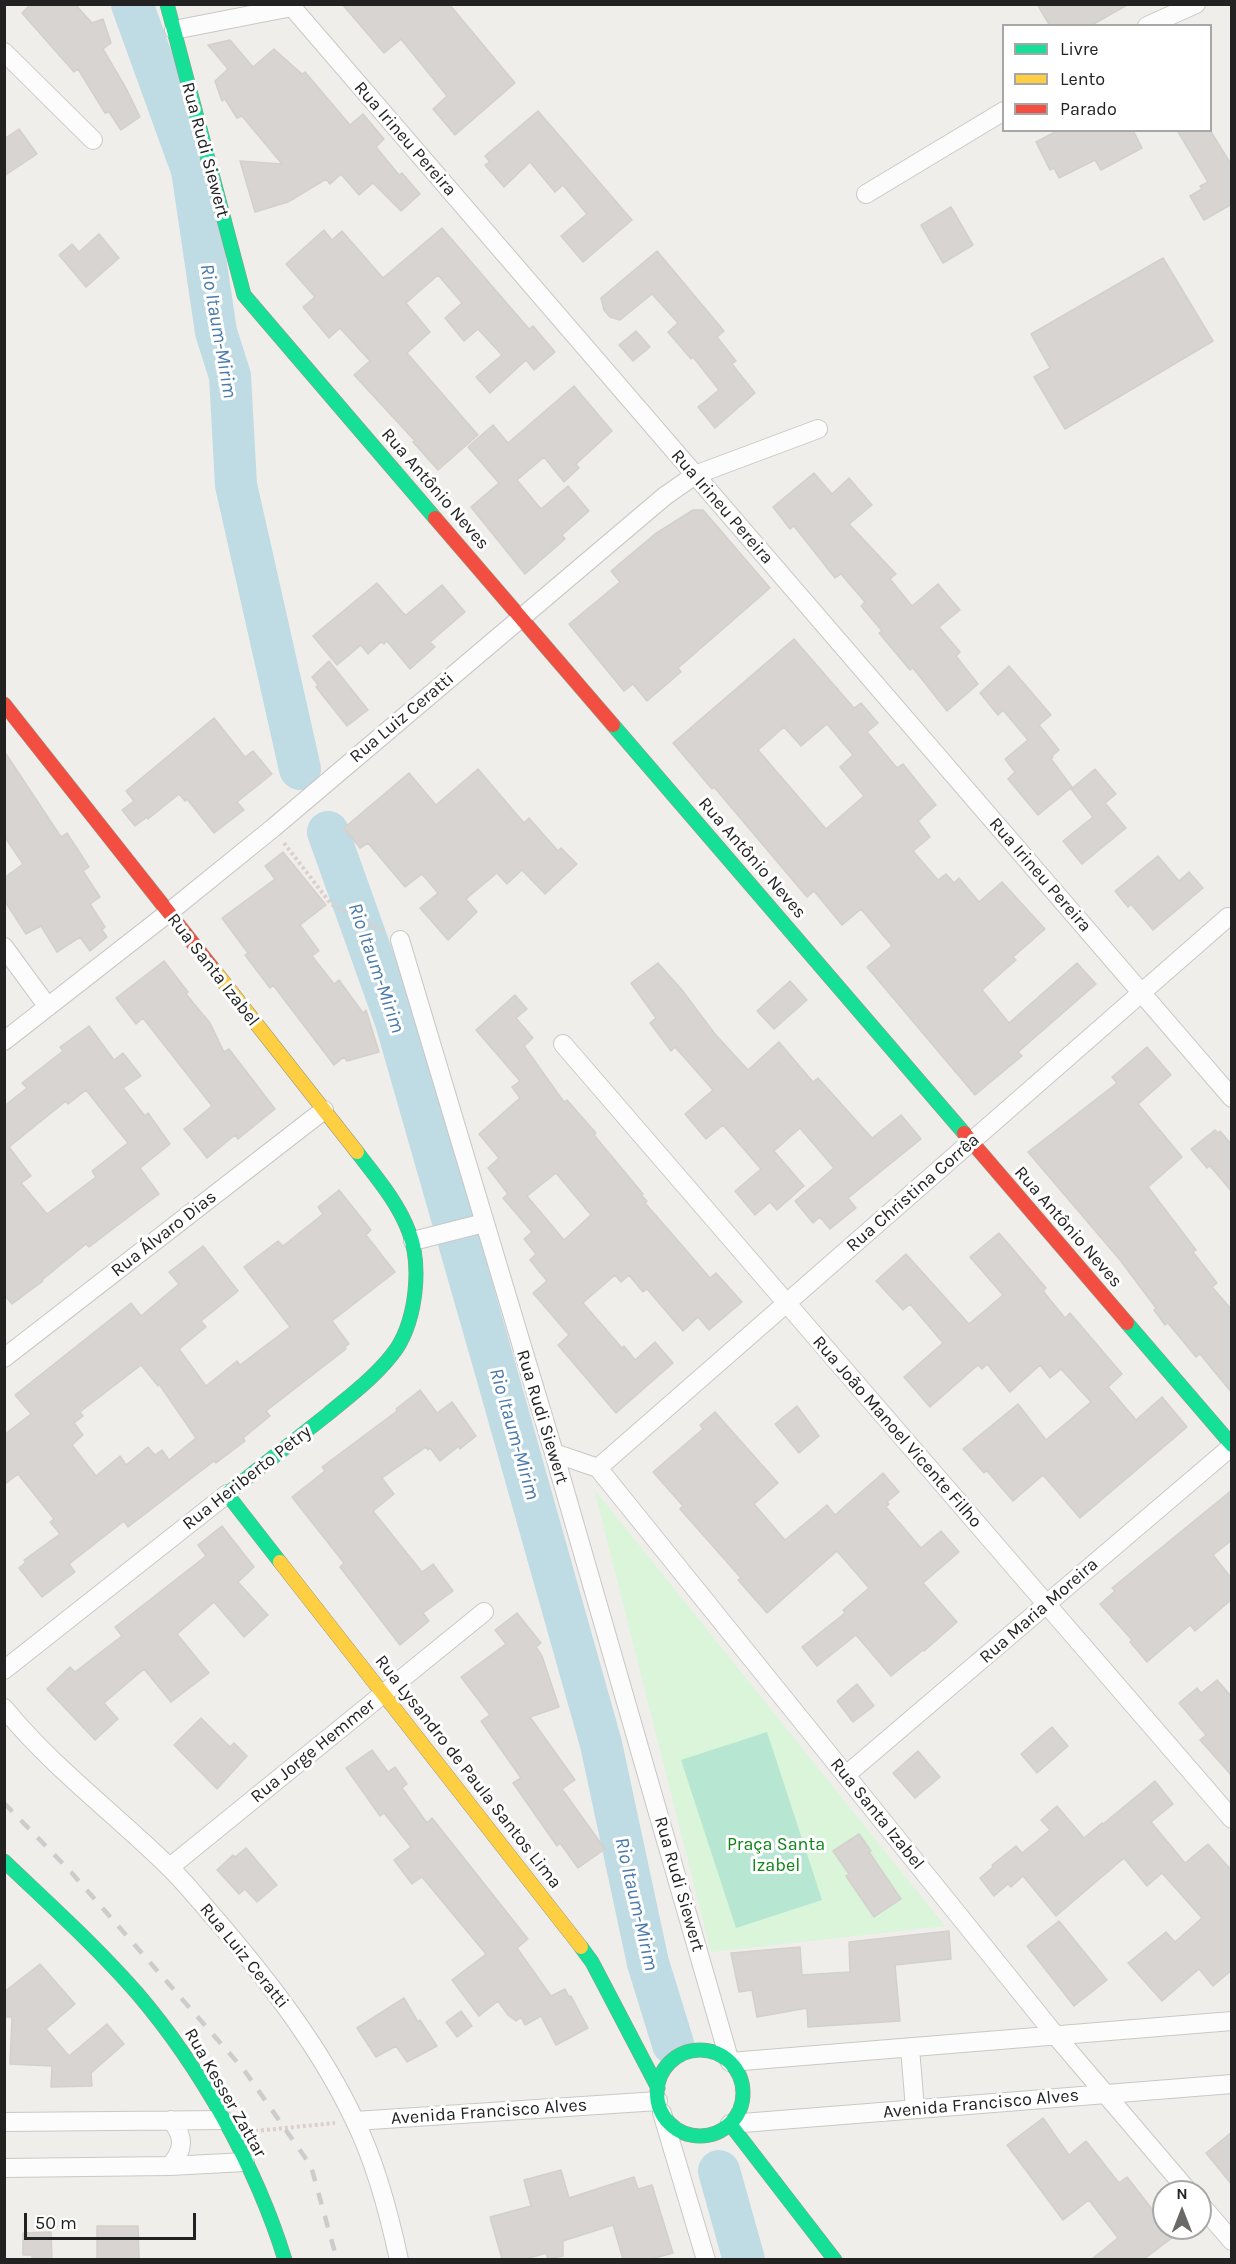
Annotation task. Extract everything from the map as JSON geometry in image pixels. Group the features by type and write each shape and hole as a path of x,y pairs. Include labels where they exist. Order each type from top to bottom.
{"street":[{"name":"Rua Rudi Siewert","path":"166,4 244,295"},
{"path":"1152,24 1196,4"},
{"name":"Rua Irineu Pereira","path":"174,30 292,7 1232,1098"},
{"path":"4,52 93,140"},
{"path":"866,194 1002,112"},
{"name":"Rua Antônio Neves","path":"244,295 1232,1445"},
{"name":"Rua Luiz Ceratti","path":"4,1041 273,828 634,519 695,475 818,429"},
{"name":"Rua Santa Izabel","path":"4,704 379,1180 399,1212 412,1241"},
{"name":"Rua Christina Corrêa","path":"598,1468 1228,917"},
{"name":"Rua Rudi Siewert","path":"400,940 554,1453 730,2062"},
{"path":"4,947 48,1007"},
{"name":"Rua João Manoel Vicente Filho","path":"563,1044 1232,1819"},
{"name":"Rua Álvaro Dias","path":"4,1358 324,1110"},
{"path":"412,1241 484,1223"},
{"name":"Rua Heriberto Petry","path":"4,1670 358,1390 381,1367 398,1346 408,1320 415,1268 412,1241"},
{"name":"Rua Maria Moreira","path":"846,1775 1232,1445"},
{"path":"554,1453 598,1468"},
{"name":"Rua Santa Izabel","path":"598,1468 1056,2036 1179,2180"},
{"name":"Rua Lysandro de Paula Santos Lima","path":"227,1494 564,1923 592,1962 659,2100"},
{"name":"Rua Jorge Hemmer","path":"170,1867 484,1612"},
{"name":"Rua Luiz Ceratti","path":"4,1708 45,1752 170,1867 278,1996 309,2041 356,2121 382,2194 399,2259"},
{"name":"Rua Kesser Zattar","path":"4,1861 108,1960 169,2032 200,2078 245,2162 274,2226 285,2259"},
{"path":"730,2062 1232,2021"},
{"path":"910,2048 915,2109"},
{"path":"659,2100 670,2124 681,2132 707,2136 719,2132 738,2114 743,2100 743,2086 739,2073 730,2062 706,2051 693,2051 680,2055 662,2074 659,2100 705,2259"},
{"name":"Avenida Francisco Alves","path":"730,2124 1232,2084"},
{"name":"Avenida Francisco Alves","path":"356,2121 659,2100"},
{"path":"4,2122 171,2120 227,2127"},
{"path":"170,2166 179,2156 182,2143 179,2130 171,2120"},
{"path":"730,2124 835,2259"},
{"path":"4,2168 170,2166 245,2162"},
{"path":"1212,2218 1232,2241"}],"path":[{"path":"273,828 331,904 400,940"},
{"path":"227,2127 283,2127 356,2121"}],"green space":[{"name":"Praça Santa Izabel","path":"594,1489 945,1926 711,1952"},
{"path":"767,1732 822,1900 736,1928 681,1760"}],"building":[{"path":"31,4 75,4 92,23 103,19 111,43 103,49 140,117 121,130 109,112 105,113 78,69 74,72 22,13"},
{"path":"342,4 449,4 515,83 455,135 433,109 447,96 401,39 384,53"},
{"path":"1037,4 1129,4 1094,24 1049,24"},
{"path":"230,40 253,67 274,49 302,74 305,72 350,125 363,114 384,139 376,147 399,175 402,173 420,194 401,211 373,183 359,195 341,174 330,184 326,179 288,202 255,212 240,161 282,164 242,116 237,118 225,99 222,101 215,81 228,69 208,45"},
{"path":"538,111 632,220 583,262 561,236 587,214 563,185 555,192 530,162 504,187 485,165 490,162 485,156"},
{"path":"19,129 37,154 4,176 4,139"},
{"path":"1055,132 1134,132 1142,148 1101,170 1095,160 1059,178 1054,168 1050,170 1036,142"},
{"path":"1178,132 1211,132 1232,166 1232,204 1204,220 1190,196 1202,189 1200,186 1208,182"},
{"path":"951,207 973,245 943,263 921,225"},
{"path":"442,228 529,329 533,326 555,352 534,370 526,360 490,393 476,377 502,355 478,329 464,341 445,318 462,303 438,275 406,303 430,332 407,353 478,435 438,470 413,442 415,441 354,375 370,361 340,328 329,338 303,307 315,297 286,264 324,230 332,240 342,231 383,278"},
{"path":"99,234 119,258 86,287 59,255 72,244 79,252"},
{"path":"657,251 724,331 717,337 736,361 732,364 755,393 715,428 698,407 719,390 693,357 691,359 668,332 678,323 652,294 620,320 610,317 604,310 601,298"},
{"path":"1163,258 1213,341 1065,429 1034,377 1050,368 1031,334"},
{"path":"636,331 650,347 633,361 619,345"},
{"path":"574,386 612,431 576,464 579,468 564,482 544,457 517,480 541,509 568,486 589,511 562,535 565,539 525,574 471,507 499,483 468,447 493,425 508,443"},
{"path":"814,473 832,494 849,478 872,505 849,524 896,574 890,579 912,606 938,584 960,610 939,627 960,652 956,656 978,684 947,711 913,668 910,670 879,633 882,631 861,606 865,602 841,574 835,578 794,526 790,529 773,507"},
{"path":"693,510 703,510 770,588 678,668 681,672 647,701 633,684 624,691 569,624 620,582 611,571 655,534"},
{"path":"377,583 406,615 442,585 465,612 430,642 435,647 410,669 387,641 384,644 381,642 368,654 361,645 337,665 313,636"},
{"path":"794,639 854,708 861,703 878,723 867,732 897,768 903,764 936,805 918,821 930,837 913,851 938,880 946,874 954,883 959,878 979,902 1002,882 1045,929 1013,957 1016,960 982,990 1009,1023 1077,963 1096,984 1018,1052 1022,1056 975,1095 867,967 892,946 861,909 842,925 814,891 807,897 714,787 712,789 673,743","holes":["827,724 853,755 840,767 864,796 826,829 758,750 784,727 801,746"]},
{"path":"329,661 368,710 347,726 316,687 318,685 312,677"},
{"path":"1009,666 1051,715 1039,725 1059,750 1051,759 1072,787 1038,815 1008,779 1015,772 1005,759 1028,740 1003,710 998,715 980,693"},
{"path":"214,718 245,757 253,751 272,774 237,802 244,810 214,833 187,799 185,801 179,794 148,819 147,817 135,826 122,810 134,801 126,791"},
{"path":"4,751 61,837 67,833 89,867 83,871 100,897 90,904 105,927 102,930 107,937 90,951 80,937 57,952 41,926 26,934 4,900 4,878 23,864 4,836"},
{"path":"478,769 524,823 529,818 558,851 561,848 577,864 545,894 522,870 507,884 497,873 466,899 477,912 448,940 420,908 438,893 422,874 405,887 368,843 360,848 344,828 409,773 436,805"},
{"path":"1095,769 1116,794 1105,803 1126,828 1082,864 1063,841 1093,817 1071,789"},
{"path":"283,852 326,905 300,925 319,951 312,956 334,984 339,980 363,1013 366,1010 379,1052 347,1061 344,1057 334,1065 273,985 270,988 245,955 248,953 222,918 275,879 265,866"},
{"path":"1158,856 1179,881 1189,872 1203,888 1153,930 1131,904 1128,907 1115,891"},
{"path":"164,961 188,992 186,994 210,1023 224,1052 229,1049 275,1109 238,1139 235,1135 207,1158 184,1129 212,1106 143,1018 136,1024 116,998"},
{"path":"658,963 682,990 715,1034 748,1070 779,1042 813,1082 818,1078 872,1138 901,1115 921,1139 848,1198 856,1208 830,1229 820,1217 813,1223 795,1201 834,1168 800,1128 774,1151 804,1186 777,1210 770,1202 755,1215 735,1191 761,1169 723,1125 706,1139 685,1114 713,1090 675,1047 671,1051 650,1023 656,1018 631,983"},
{"path":"790,981 807,1000 774,1029 757,1011"},
{"path":"515,995 527,1009 516,1018 533,1038 524,1046 564,1102 567,1100 596,1133 594,1135 643,1194 642,1196 647,1201 645,1203 710,1278 716,1273 742,1302 709,1330 698,1317 683,1331 647,1289 643,1292 629,1275 621,1282 615,1275 585,1301 583,1303 635,1360 655,1342 673,1363 616,1413 558,1345 569,1335 533,1293 547,1281 530,1260 536,1254 524,1239 532,1232 503,1198 508,1194 488,1168 499,1158 479,1134 520,1098 512,1087 520,1081 476,1030","holes":["556,1173 591,1215 564,1240 527,1196"]},
{"path":"89,1026 114,1060 123,1053 141,1076 123,1088 145,1116 148,1113 170,1144 140,1168 159,1194 89,1247 86,1244 12,1304 4,1295 4,1106 27,1088 22,1083 63,1051 60,1047","holes":["86,1090 128,1143 92,1171 96,1177 47,1214 21,1183 31,1176 9,1147 66,1101 68,1104"]},
{"path":"1147,1047 1171,1075 1138,1104 1182,1157 1148,1187 1196,1250 1193,1252 1217,1283 1212,1287 1232,1310 1232,1393 1200,1354 1196,1357 1168,1323 1165,1325 1154,1310 1156,1308 1120,1260 1028,1152 1117,1083 1112,1077"},
{"path":"1215,1130 1218,1133 1220,1131 1232,1145 1232,1192 1210,1166 1207,1168 1191,1149"},
{"path":"339,1190 371,1230 366,1235 395,1272 332,1321 349,1344 345,1347 346,1349 266,1411 270,1416 243,1438 245,1441 216,1463 214,1461 128,1527 124,1521 69,1564 75,1572 42,1597 19,1568 26,1562 24,1560 60,1534 50,1522 54,1519 18,1474 4,1485 4,1435 31,1414 15,1395 131,1303 141,1316 179,1284 169,1272 203,1246 238,1291 201,1321 206,1327 179,1349 206,1386 237,1361 240,1365 290,1327 244,1267 278,1241 283,1246 323,1214 318,1207","holes":["141,1365 158,1386 159,1384 196,1438 169,1460 162,1450 155,1455 148,1447 126,1465 120,1456 96,1476 72,1445 83,1435 74,1423 83,1416 80,1412"]},
{"path":"999,1233 1046,1288 1043,1291 1065,1318 1070,1313 1122,1374 1108,1387 1136,1420 1162,1397 1187,1427 1080,1518 1043,1475 1013,1501 987,1471 984,1473 963,1449 1018,1404 1046,1440 1091,1402 1061,1369 1050,1378 1040,1365 1010,1392 987,1364 982,1369 978,1365 930,1407 904,1377 943,1343 910,1304 903,1310 876,1281 906,1254 969,1324 1003,1295 970,1257"},
{"path":"420,1390 437,1413 452,1402 476,1436 440,1461 430,1448 428,1450 426,1447 382,1478 394,1494 373,1511 422,1572 433,1564 453,1591 423,1613 429,1621 400,1645 340,1567 344,1563 292,1497 325,1471 322,1467 397,1411 396,1409"},
{"path":"797,1406 819,1436 799,1453 775,1424"},
{"path":"715,1412 778,1483 754,1504 785,1540 827,1505 835,1515 883,1473 899,1492 887,1502 889,1504 886,1507 921,1548 941,1531 959,1552 923,1583 957,1622 891,1676 856,1635 817,1666 802,1647 845,1613 843,1610 869,1588 837,1551 767,1613 738,1580 741,1578 680,1509 683,1506 653,1472 703,1429 700,1425"},
{"path":"1232,1490 1232,1540 1213,1555 1232,1579 1232,1599 1195,1631 1190,1625 1147,1662 1130,1642 1132,1640 1100,1604 1115,1591 1112,1588"},
{"path":"222,1526 254,1567 238,1582 268,1615 244,1637 214,1602 177,1634 209,1673 171,1702 144,1669 104,1703 118,1719 95,1740 47,1689 70,1667 75,1672 122,1636 115,1627 206,1556 198,1545"},
{"path":"517,1613 541,1643 536,1647 542,1656 559,1707 530,1717 575,1780 562,1789 605,1849 578,1868 560,1843 557,1846 513,1783 521,1778 481,1721 490,1715 461,1677 506,1644 495,1630"},
{"path":"1217,1680 1232,1697 1232,1776 1200,1740 1206,1735 1179,1703 1197,1688 1201,1693"},
{"path":"857,1684 874,1706 853,1722 837,1701"},
{"path":"201,1718 230,1747 234,1743 247,1756 217,1789 174,1745"},
{"path":"1052,1727 1068,1746 1037,1773 1021,1754"},
{"path":"372,1750 388,1772 395,1767 407,1784 402,1788 427,1823 432,1818 528,1939 517,1948 551,1996 565,1989 588,2028 556,2045 541,2016 525,2025 521,2017 516,2021 508,2015 498,2001 479,2016 452,1980 486,1954 422,1877 412,1884 394,1860 411,1847 384,1813 380,1816 346,1768"},
{"path":"918,1751 940,1777 915,1798 893,1773"},
{"path":"1155,1781 1173,1804 1151,1822 1185,1863 1208,1844 1232,1871 1232,1970 1213,1986 1199,1969 1162,2001 1128,1963 1166,1932 1175,1942 1202,1918 1162,1873 1147,1886 1124,1858 1056,1916 1023,1876 1011,1887 1008,1884 994,1896 980,1878 1016,1846 1022,1853 1050,1830 1041,1820 1057,1806 1084,1838"},
{"path":"859,1834 901,1899 874,1917 846,1876 849,1874 833,1851"},
{"path":"246,1848 277,1885 257,1902 245,1889 239,1894 217,1870 233,1855 235,1857"},
{"path":"1059,1921 1107,1980 1074,2006 1027,1946"},
{"path":"949,1931 951,1959 895,1965 900,2021 808,2027 807,2008 757,2017 752,1990 739,1992 731,1953 800,1947 802,1975 850,1972 849,1942"},
{"path":"40,1964 75,2004 46,2029 69,2056 107,2024 124,2044 91,2073 92,2086 51,2087 52,2066 10,2064 12,2017 4,2017 4,1992"},
{"path":"404,1998 418,2022 420,2020 437,2046 407,2062 396,2046 376,2057 357,2028"},
{"path":"461,2011 472,2026 457,2037 446,2022"},
{"path":"1043,2118 1069,2155 1086,2141 1119,2183 1127,2177 1152,2209 1152,2240 1169,2240 1144,2259 1092,2259 1118,2238 1089,2200 1063,2220 1007,2145"},
{"path":"1232,2132 1232,2185 1206,2153"},
{"path":"561,2170 569,2198 634,2177 638,2189 652,2185 673,2253 651,2259 623,2259 613,2225 563,2241 563,2256 548,2259 546,2253 526,2259 502,2259 490,2217 531,2206 524,2180"},
{"path":"97,2226 138,2226 139,2259 97,2259"},
{"path":"51,2232 52,2259 32,2259 32,2255 23,2255 23,2233"}],"waterway":[{"name":"Rio Itaum-Mirim","path":"132,4 192,170 216,332 230,376 236,485 300,769"},
{"name":"Rio Itaum-Mirim","path":"328,832 396,1022 497,1375 601,1744 648,1963 673,2044"},
{"name":"Rio Itaum-Mirim","path":"719,2171 744,2260"}],"railway":[{"path":"4,1803 71,1872 244,2070 311,2166 337,2260"}],"traffic: fast":[{"path":"167,4 244,295 435,518"},
{"path":"613,725 964,1133"},
{"path":"280,1562 227,1494 374,1375 404,1336 413,1307 416,1276 409,1232 393,1200 357,1152"},
{"path":"1127,1323 1232,1445"},
{"path":"4,1861 137,1993 183,2053 224,2119 242,2154 259,2189 285,2260"},
{"path":"581,1947 592,1962 658,2088"},
{"path":"700,2050 716,2054 730,2063 739,2077 743,2093 739,2109 730,2123 716,2132 700,2136 684,2132 670,2123 661,2109 657,2093 661,2077 670,2063 684,2054 700,2050"},
{"path":"730,2124 835,2260"}],"traffic: slow":[{"path":"211,966 357,1152"},
{"path":"280,1562 581,1947"}],"traffic: jam":[{"path":"435,518 613,725"},
{"path":"4,704 211,966"},
{"path":"964,1133 1127,1323"}]}
